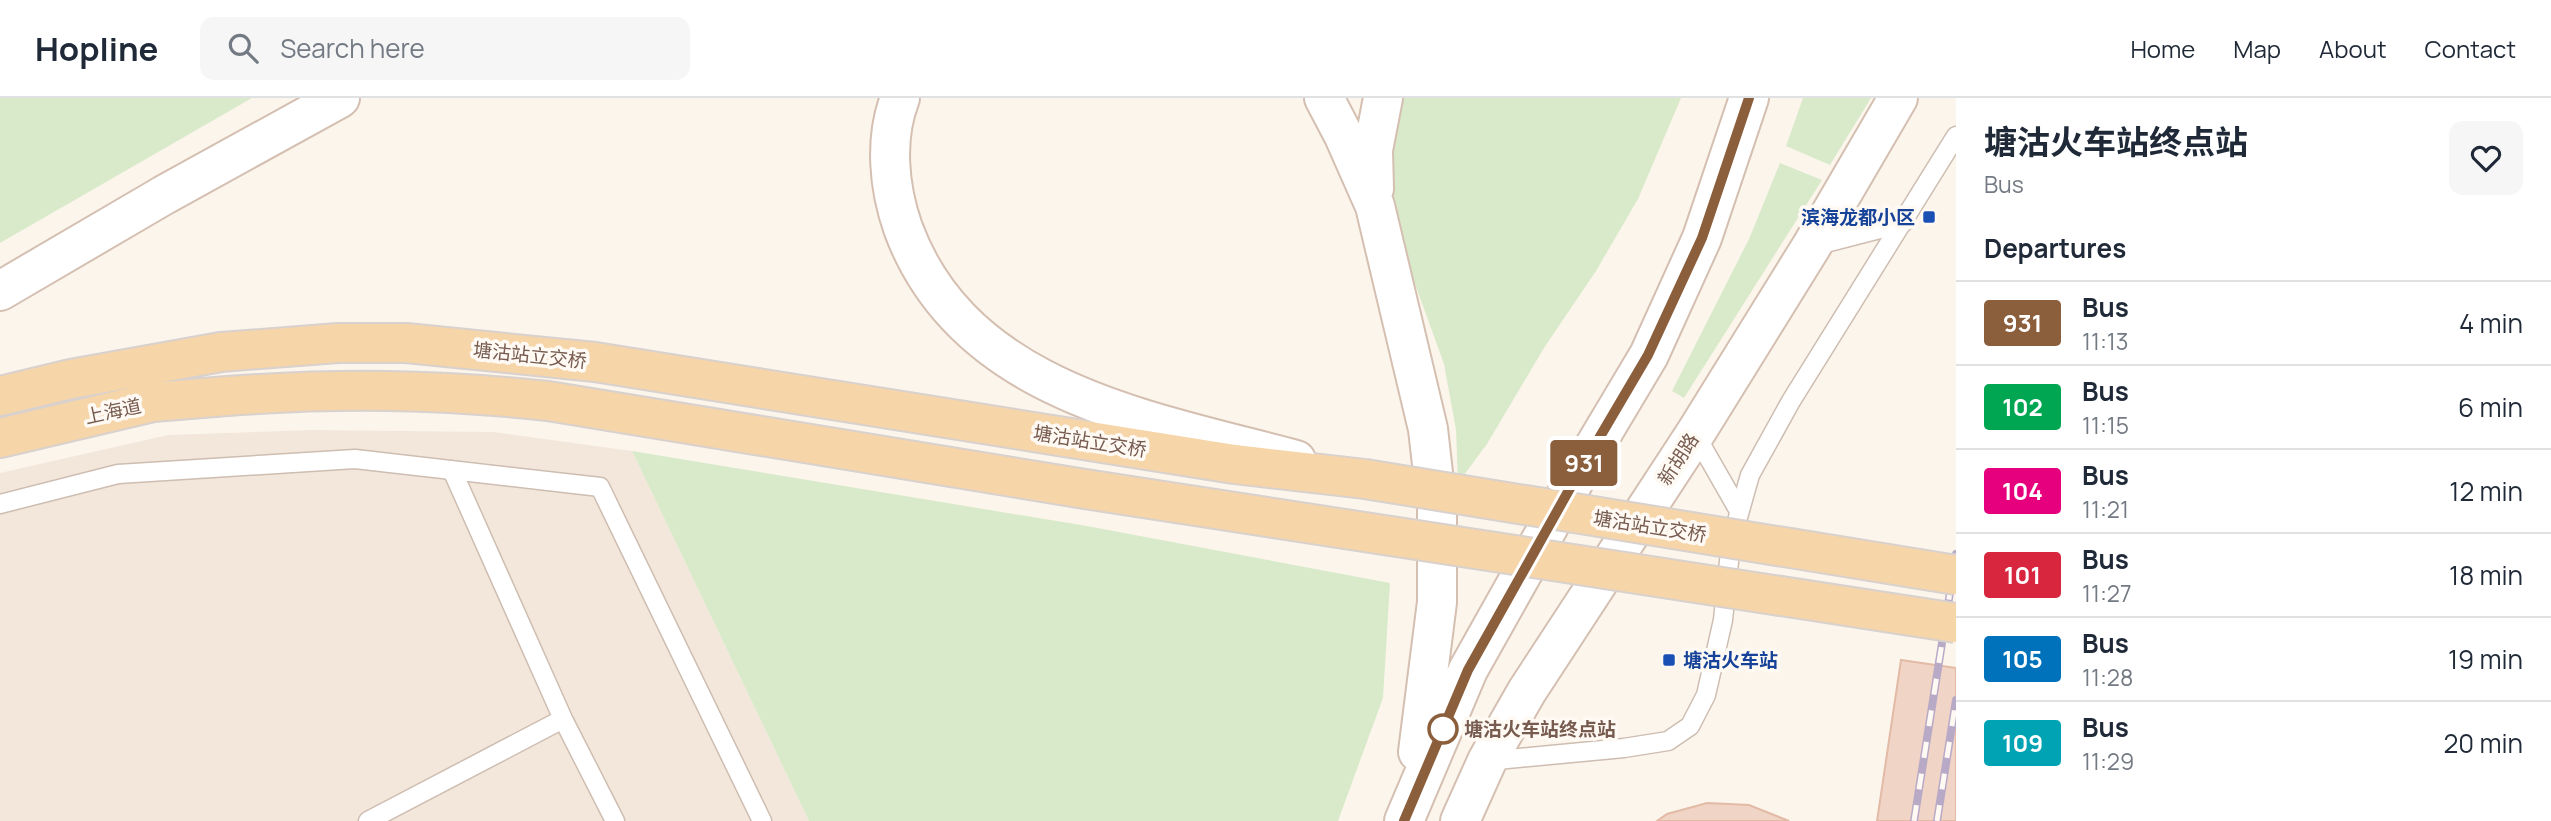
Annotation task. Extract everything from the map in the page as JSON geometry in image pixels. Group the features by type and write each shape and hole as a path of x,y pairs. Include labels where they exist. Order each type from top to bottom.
{"main road":[{"path":"0,291 164,195 340,98"},
{"path":"900,98 890,144 892,185 910,248 935,289 966,327 994,351 1048,382 1102,407 1365,479"},
{"path":"1324,98 1375,206 1428,429 1437,508 1437,602 1430,671 1404,821"},
{"path":"1375,206 1373,150 1383,98"},
{"path":"1404,821 1468,670 1648,355 1702,238 1749,98"},
{"name":"新胡路","path":"1460,821 1487,761 1527,691 1695,433 1811,247 1898,98"},
{"name":"塘沽站立交桥","path":"221,352 338,343 405,343 488,349 595,362 1234,464 1365,479 1956,575"},
{"name":"上海道","path":"0,396 71,379 221,352"},
{"name":"上海道","path":"0,438 153,402 307,390 464,392 548,401 1058,485 1956,623"}],"lane":[{"path":"1487,761 1624,748 1668,741 1689,726 1706,695 1723,620 1731,541 1750,475 1791,401 1956,136"},
{"path":"1811,247 1903,223"},
{"path":"1695,433 1738,511"},
{"path":"0,504 118,474 355,458 600,487 762,821"},
{"path":"452,470 563,719 615,821"},
{"path":"368,821 563,719"}],"shaded area":[{"path":"312,430 493,432 632,451 809,821 0,821 0,473 168,435"}],"green space":[{"path":"0,98 252,98 0,243"},
{"path":"1397,98 1681,98 1638,199 1487,444 1458,483 1456,430 1444,364 1385,201"},
{"path":"1803,98 1871,98 1830,165 1786,146"},
{"path":"1780,163 1822,180 1684,398 1672,391 1749,239"},
{"path":"632,451 1087,526 1390,583 1383,698 1338,821 809,821"}],"building":[{"path":"1901,660 1956,668 1956,821 1877,821"},
{"path":"1707,803 1749,805 1789,821 1657,821 1667,814"}],"railway":[{"path":"1914,821 1956,554"},
{"path":"1937,821 1956,700"}],"bus line":[{"name":"931","path":"1404,821 1468,670 1648,355 1702,238 1749,98"}],"place":[{"name":"滨海龙都小区","path":"1929,217"},
{"name":"塘沽火车站","path":"1669,660"},
{"name":"塘沽火车站终点站","path":"1443,729"}]}
